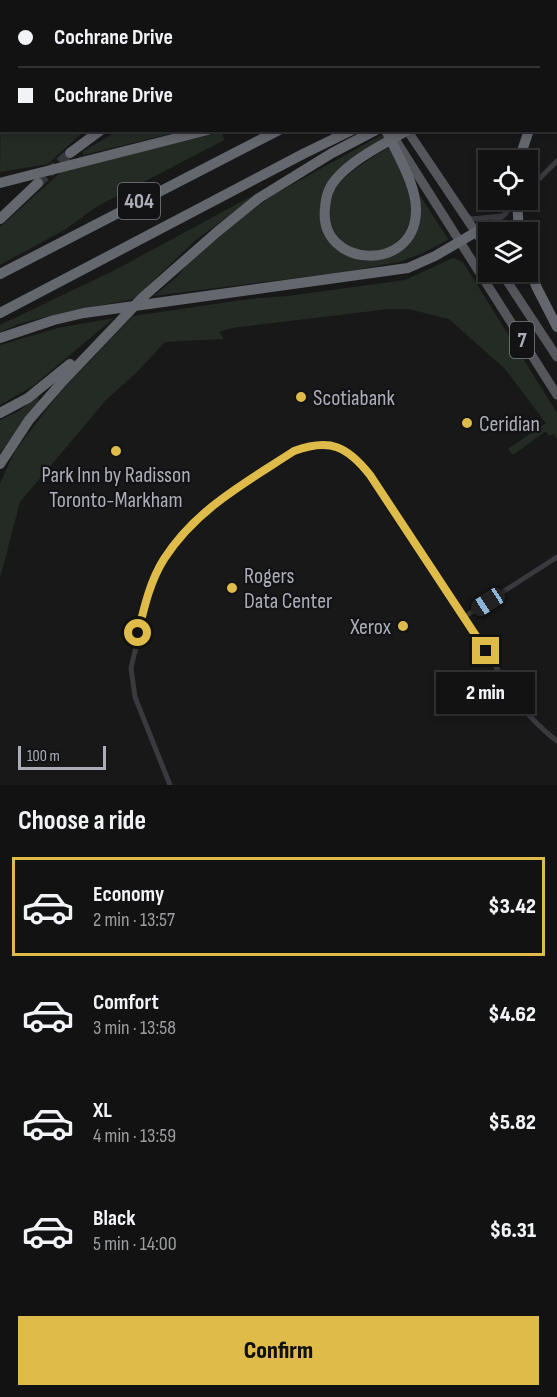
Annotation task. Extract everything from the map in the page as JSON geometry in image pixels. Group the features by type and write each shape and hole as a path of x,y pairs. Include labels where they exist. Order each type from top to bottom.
{"highway":[{"path":"91,132 72,151 98,132"},
{"path":"0,183 200,132"},
{"name":"404","path":"0,274 275,132"},
{"name":"404","path":"0,313 348,132"},
{"path":"0,464 29,420 143,297 259,198 332,153 372,132"},
{"path":"522,150 528,132"},
{"path":"392,140 414,193 417,212 413,228 405,242 393,251 381,255 364,256 350,252 337,243 330,234 324,213 326,196 334,181 343,172 392,140"},
{"path":"0,177 88,160"},
{"path":"0,219 38,183"},
{"path":"0,338 54,320 84,313 408,268 435,256 476,232"},
{"path":"535,282 557,327"},
{"path":"0,413 28,398 120,321"}],"main road":[{"name":"7","path":"389,132 557,395"},
{"path":"409,132 478,235"},
{"name":"7","path":"508,282 557,357"}],"street":[{"path":"538,180 557,160"},
{"path":"476,232 503,216 509,210"},
{"path":"465,216 477,219 503,216"},
{"path":"170,785 135,697 131,668 150,588 163,560 184,531 203,512 294,451 331,444 351,454 370,475 519,705 538,727 557,741"},
{"path":"464,617 557,556"}],"shaded area":[{"path":"0,132 83,132 48,164 0,172"},
{"path":"116,132 178,132 83,155 83,151"},
{"path":"222,132 224,140 96,207 66,229 0,265 0,227 62,171"},
{"path":"385,133 388,139 334,176 326,233 368,260 414,234 420,220 418,198 421,197 448,239 446,241 399,262 344,272 154,296 178,276 188,263 246,214 275,194"},
{"path":"390,147 407,183 412,209 410,221 405,232 389,247 362,252 345,244 332,229 329,220 329,201 338,185 352,172"},
{"path":"263,190 196,240 134,299 61,313 19,324 0,332 0,325 115,270"},
{"path":"453,258 463,262 557,413 557,439 554,434 549,436 546,431 513,455 508,449 546,423 505,369 449,319 408,309 389,309 232,328 219,332 224,339 165,342 106,400 20,502 0,578 0,483 15,451 60,392 133,316 405,280"},
{"path":"114,318 33,386 0,405 0,345 58,328"},
{"path":"37,397 40,400 0,453 0,420 19,411"}],"tunnel":[{"path":"38,183 70,153"}],"place":[{"name":"Scotiabank","path":"301,397"},
{"name":"Ceridian","path":"467,423"},
{"name":"Park Inn by Radisson Toronto-Markham","path":"116,451"},
{"name":"Rogers Data Center","path":"232,588"},
{"name":"Xerox","path":"403,626"}],"route":[{"path":"138,633 150,588 163,560 184,531 203,512 294,451 321,444 331,444 351,454 370,475 486,651"}]}
